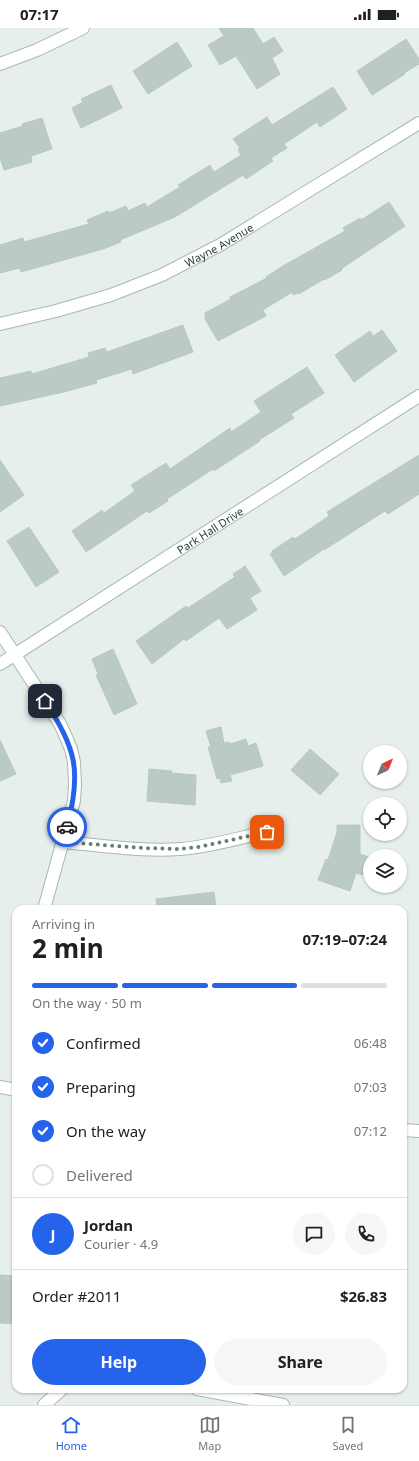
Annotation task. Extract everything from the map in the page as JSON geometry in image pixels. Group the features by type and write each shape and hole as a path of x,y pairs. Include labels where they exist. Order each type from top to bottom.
{"street":[{"path":"0,64 37,50 82,28"},
{"name":"Wayne Avenue","path":"0,324 56,311 111,295 162,275 220,245 419,123"},
{"name":"Park Hall Drive","path":"0,664 419,396"},
{"path":"0,632 60,724 71,749 74,762 74,801 45,905"},
{"path":"63,842 179,849 199,847 267,832"},
{"path":"0,1087 12,1089"},
{"path":"407,1130 419,1131"},
{"path":"44,1405 58,1393"},
{"path":"218,1393 283,1405"}],"building":[{"path":"219,28 253,28 263,44 274,37 283,51 272,58 280,74 257,89 236,56 220,65 208,45 224,36"},
{"path":"406,39 419,59 419,64 372,95 357,71"},
{"path":"177,42 192,66 148,94 133,71"},
{"path":"111,85 122,108 81,128 72,108 83,102 81,99"},
{"path":"333,87 347,109 320,127 317,122 284,144 287,148 271,158 273,161 246,179 243,175 175,217 120,240 121,242 103,249 21,272 20,268 0,273 0,245 23,238 24,242 89,224 87,220 108,211 109,213 126,206 128,211 145,203 147,207 180,187 178,185 210,165 214,172 241,155 238,150 240,148 233,139 267,117 272,125"},
{"path":"42,118 52,149 31,156 32,162 4,170 0,158 0,133"},
{"path":"389,202 405,226 341,269 342,270 299,294 293,295 292,292 263,310 266,316 218,341 205,319 205,313 345,231 343,228 360,218 361,220"},
{"path":"183,325 193,352 133,374 132,369 96,380 97,383 0,406 0,378 31,371 32,374 89,357 88,353 105,348 107,352"},
{"path":"382,330 397,351 354,382 335,355 370,331 373,336"},
{"path":"307,367 324,393 291,414 294,418 259,440 260,441 214,471 213,469 167,499 168,501 149,513 147,511 86,552 72,531 102,510 104,513 135,491 131,485 166,463 170,469 230,428 231,432 261,412 254,401"},
{"path":"419,455 419,494 388,514 385,511 284,576 270,554 273,552 272,551 293,537 295,539 329,516 327,512"},
{"path":"0,460 24,495 0,512"},
{"path":"29,527 59,572 36,587 7,541"},
{"path":"245,566 261,591 250,598 257,610 227,629 219,618 186,641 184,639 152,664 136,641 186,606 188,608 235,577 233,574"},
{"path":"113,649 137,704 114,715 96,675 98,674 92,659"},
{"path":"221,727 224,743 229,742 230,744 246,739 248,746 256,743 263,766 230,775 232,781 221,783 220,778 217,779 208,747 211,747 206,731"},
{"path":"0,740 16,774 0,781"},
{"path":"310,749 339,774 320,795 291,770"},
{"path":"149,769 196,775 195,805 147,801"},
{"path":"337,825 360,825 360,854 363,855 363,872 362,875 356,873 350,891 318,880 326,859 328,860 337,832"},
{"path":"214,892 216,905 157,905 156,899"},
{"path":"0,1275 12,1276 12,1324 0,1323"}],"way so far":[{"path":"67,827 63,842 179,849 199,847 267,832"}],"route":[{"path":"45,701 60,724 71,749 74,762 74,801 67,827"}]}
